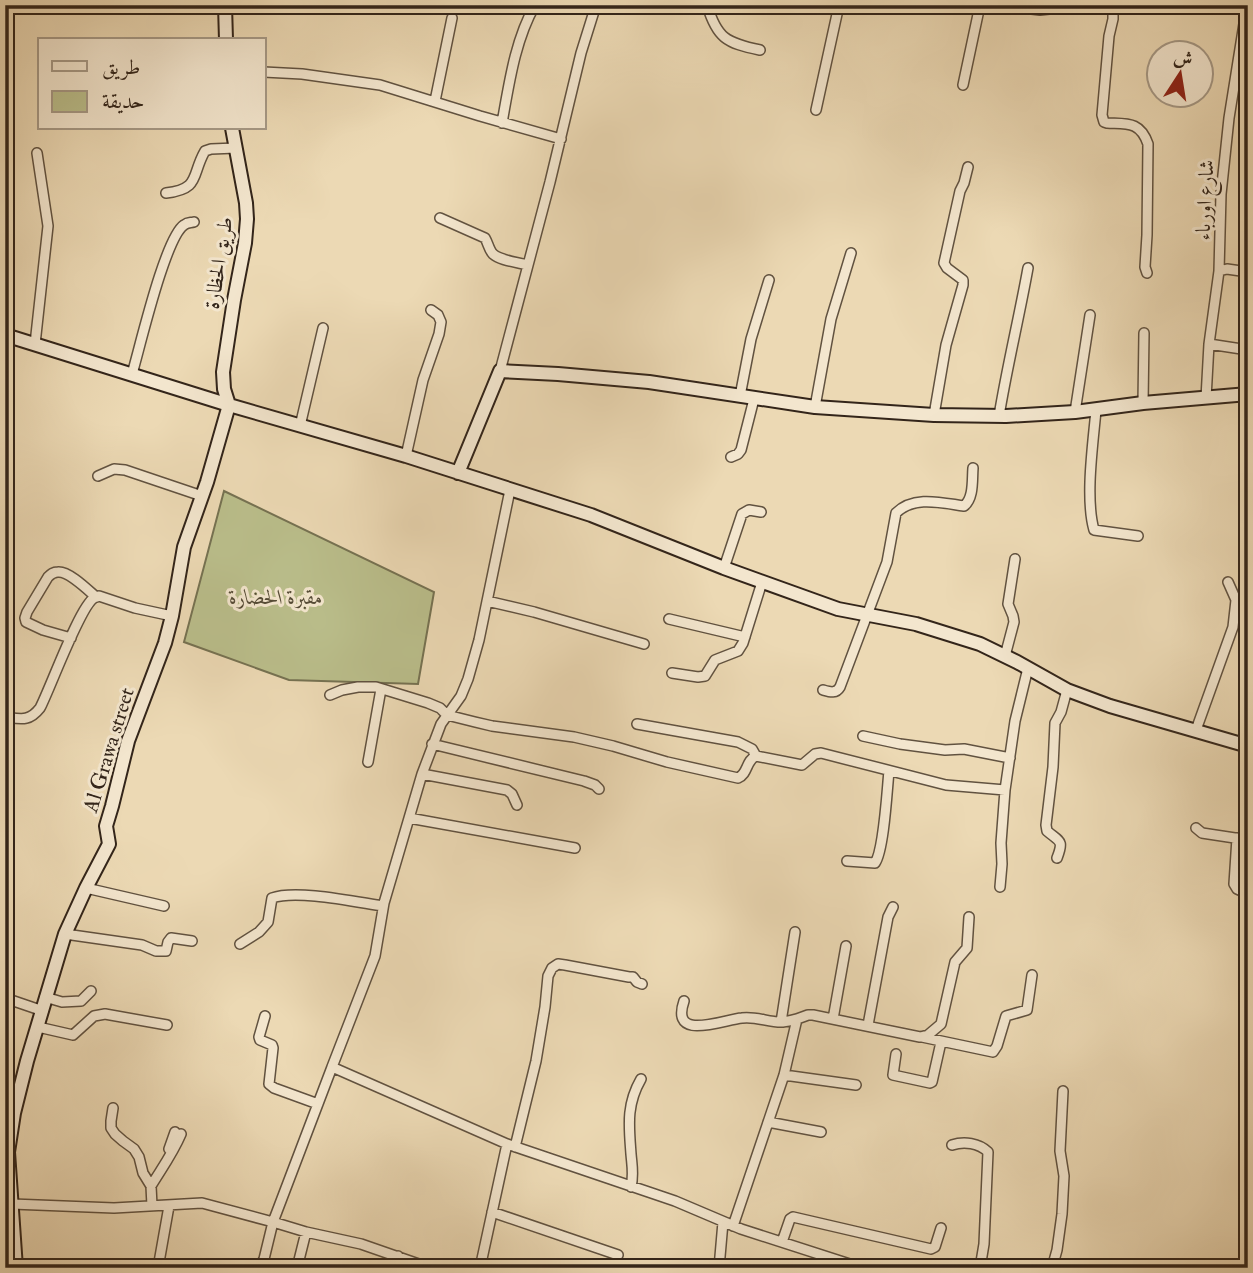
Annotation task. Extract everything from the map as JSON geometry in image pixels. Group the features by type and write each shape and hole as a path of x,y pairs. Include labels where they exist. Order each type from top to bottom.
{"street":[{"path":"225,5 226,38"},
{"path":"502,122 518,48 535,5"},
{"path":"457,473 500,370 581,53 596,5"},
{"path":"707,5 713,24 722,36 740,46 760,50"},
{"path":"816,110 839,5"},
{"path":"963,85 980,5"},
{"path":"997,5 1040,10 1107,5 1113,19 1102,115 1104,122 1138,127 1147,144 1147,235 1144,267 1147,273"},
{"name":"شارع اورباء","path":"1206,398 1209,344 1219,271 1221,194 1227,131 1247,5"},
{"path":"435,101 452,18"},
{"path":"266,72 302,74 380,85 561,139"},
{"name":"طريق الحظارة","path":"229,405 223,372 247,219 232,130"},
{"path":"166,193 187,188 205,151 236,148"},
{"path":"36,344 48,226 37,153"},
{"path":"934,415 946,345 963,285 962,280 944,263 968,167"},
{"path":"440,218 488,240 490,251 495,256 527,265"},
{"path":"132,374 164,262 183,226 194,222"},
{"path":"815,407 828,330 851,253"},
{"path":"999,416 1028,268"},
{"path":"1219,271 1227,269 1248,272"},
{"path":"740,396 751,340 769,280"},
{"path":"406,456 423,380 439,334 441,321 431,310"},
{"path":"1075,412 1090,315"},
{"path":"300,426 323,328"},
{"path":"1143,403 1144,334"},
{"path":"5,335 591,515 724,568 838,609 942,631 980,644 1067,690 1110,706 1248,746"},
{"path":"1209,344 1248,350"},
{"path":"500,370 637,380 815,407 934,415 999,416 1075,412 1248,394"},
{"path":"732,457 741,450 754,399"},
{"name":"Al Grawa street","path":"16,1268 8,1152 13,1113 65,934 109,844 106,826 128,741 162,654 172,616 184,547 229,405"},
{"path":"1096,410 1091,479 1094,530 1138,536"},
{"path":"823,690 839,690 887,562 896,513 916,502 964,506 968,504 973,468"},
{"path":"98,476 114,469 125,470 202,496"},
{"path":"259,1268 264,1259 273,1222 375,956 383,906 432,744 441,724 464,689 479,640 510,489"},
{"path":"724,568 742,514 749,510 761,512"},
{"path":"1005,656 1014,622 1008,604 1015,559"},
{"path":"71,638 43,630 26,622 25,618 48,577 58,572 75,580 96,597 172,616"},
{"path":"672,673 705,676 718,658 738,651 762,582"},
{"path":"1196,730 1233,627 1236,600 1228,582"},
{"path":"5,717 26,719 40,708 85,609 96,597"},
{"path":"487,601 644,644"},
{"path":"668,619 745,636"},
{"path":"1000,887 1005,790 1015,721 1028,668"},
{"path":"330,695 342,690 370,686 434,705 447,715 492,726 574,737 736,777 743,775 751,759 756,756 802,765 815,754 821,753 954,786 1005,790"},
{"path":"368,762 381,689"},
{"path":"1057,858 1060,840 1047,831 1046,825 1053,767 1054,727 1067,690"},
{"path":"638,724 738,743 752,749 756,756"},
{"path":"863,736 900,744 964,749 1010,758"},
{"path":"432,744 584,780 599,789"},
{"path":"847,861 875,863 877,860 889,771"},
{"path":"422,774 507,790 517,805"},
{"path":"409,818 575,848"},
{"path":"1196,828 1202,833 1248,840"},
{"path":"1237,838 1234,884 1237,889 1248,894"},
{"path":"86,888 164,906"},
{"path":"240,944 259,932 268,922 272,898 278,896 316,896 383,906"},
{"path":"868,1025 888,918 893,906"},
{"path":"920,1037 928,1035 941,1024 954,964 967,948 969,917"},
{"path":"781,1022 796,932"},
{"path":"65,934 142,945 156,951 166,951 171,938 192,941"},
{"path":"833,1019 846,946"},
{"path":"480,1268 492,1212 536,1061 548,976 552,968 558,964 633,976 642,984"},
{"path":"684,1000 681,1016 685,1023 689,1024 705,1026 746,1017 781,1022 813,1015 993,1052 1006,1016 1027,1010 1032,975"},
{"path":"45,997 62,1002 81,1001 91,991"},
{"path":"5,998 43,1011"},
{"path":"38,1027 73,1035 94,1016 105,1014 167,1026"},
{"path":"265,1016 259,1037 273,1048 269,1084 318,1104"},
{"path":"733,1226 784,1074 797,1019"},
{"path":"895,1054 893,1074 930,1083 941,1042"},
{"path":"332,1067 511,1145 676,1201 733,1226 862,1268"},
{"path":"784,1074 856,1085"},
{"path":"631,1187 633,1168 629,1112 641,1079"},
{"path":"1052,1268 1062,1214 1064,1176 1060,1151 1063,1091"},
{"path":"113,1108 111,1128 139,1157 143,1173 151,1186 152,1206"},
{"path":"768,1122 821,1132"},
{"path":"151,1186 163,1164 173,1154 178,1133"},
{"path":"951,1145 977,1144 988,1152 984,1244 980,1268"},
{"path":"10,1197 114,1208 202,1203 306,1232 361,1244 430,1268"},
{"path":"158,1268 169,1206"},
{"path":"492,1212 618,1255"},
{"path":"782,1242 793,1217 931,1249 935,1247 941,1228"},
{"path":"719,1268 723,1222"},
{"path":"297,1268 306,1232"},
{"path":"817,1268 821,1255"},
{"path":"398,1256 398,1268"}],"green space":[{"name":"مقبرة الحضارة","path":"224,491 434,592 418,684 289,680 184,642"}]}
